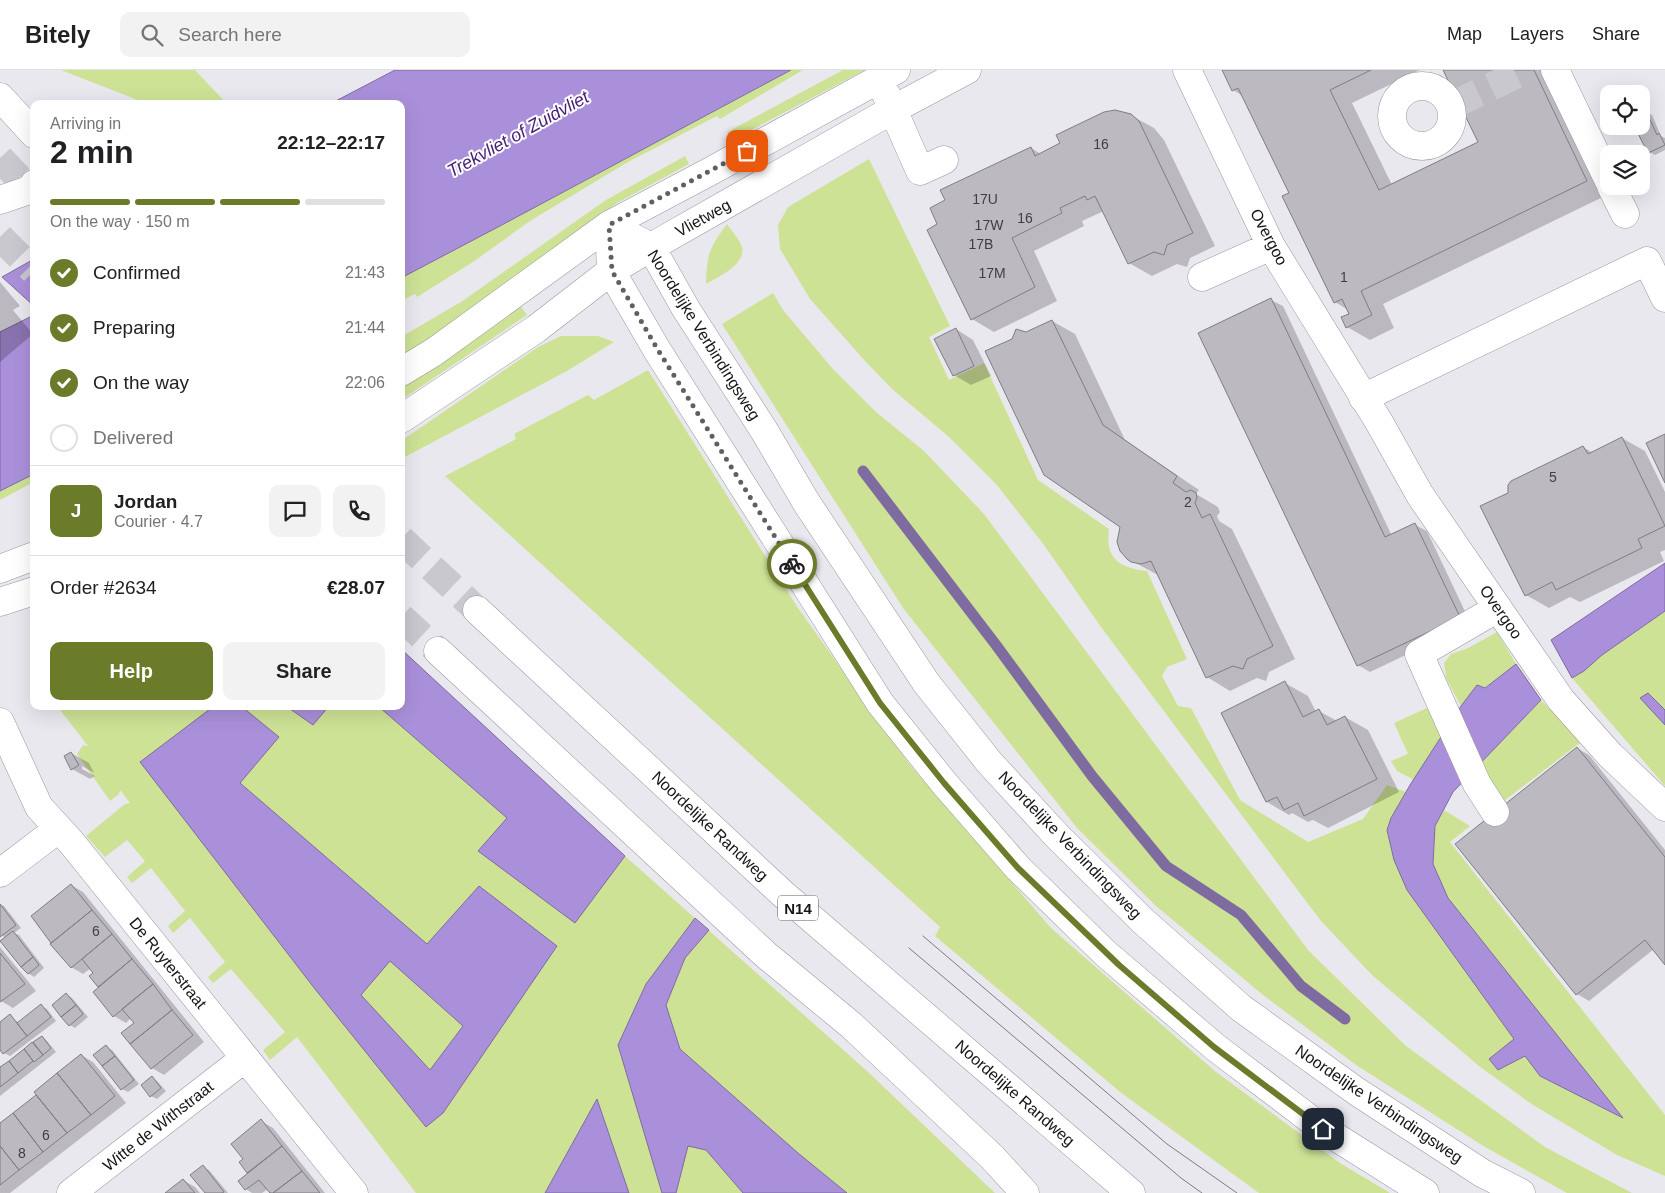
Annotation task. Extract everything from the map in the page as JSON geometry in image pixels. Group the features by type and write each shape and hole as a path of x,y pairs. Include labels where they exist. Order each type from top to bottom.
{"street":[{"name":"Vlietweg","path":"405,416 536,329 612,271 892,110 967,70"},
{"name":"Overgoo","path":"1187,70 1271,246 1420,495 1561,700 1610,755 1665,807"},
{"path":"1555,70 1600,162"},
{"path":"405,370 434,352 609,225 888,75 892,110 920,171 944,160"},
{"path":"0,97 30,130"},
{"path":"0,200 30,190"},
{"path":"1615,195 1624,214"},
{"path":"609,225 612,271 658,350 880,703 944,783 1018,868 1105,953 1214,1047 1323,1129 1425,1193"},
{"name":"Noordelijke Verbindingsweg","path":"609,225 651,247 686,309 765,432 806,502 927,684 990,762 1058,837 1143,921 1241,1008 1356,1091 1482,1173 1521,1193"},
{"path":"1202,277 1271,246"},
{"path":"1363,398 1647,261 1665,298"},
{"path":"0,569 30,558"},
{"path":"0,602 30,592"},
{"path":"1495,812 1478,784 1419,654 1498,608"},
{"name":"Noordelijke Randweg","path":"477,610 783,894 1131,1193"},
{"path":"438,652 766,955 851,1025 992,1157 1025,1193"},
{"name":"De Ruyterstraat","path":"0,722 39,807 71,842 354,1193"},
{"path":"0,873 58,829"},
{"name":"Witte de Withstraat","path":"71,1193 245,1058"}],"green space":[{"path":"61,70 195,70 223,100 138,100"},
{"path":"791,70 803,70 720,119 717,116 628,162 530,221 473,262 417,297 415,294 405,299 405,276"},
{"path":"843,70 865,70 732,140 727,132"},
{"path":"685,156 689,164 617,203 473,310 405,357 405,335 461,302 606,200"},
{"path":"869,159 950,326 929,337 949,380 984,363 1038,480 1109,529 1109,548 1116,560 1137,570 1147,571 1187,659 1167,667 1162,676 1178,706 1191,708 1240,800 1308,842 1363,819 1387,785 1406,792 1391,818 1407,890 1515,1039 1489,1059 1498,1070 1525,1055 1540,1076 1621,1117 1448,898 1433,864 1435,826 1444,810 1470,826 1450,842 1665,1115 1665,1176 1617,1155 1533,1105 1479,1066 1372,975 1321,921 1101,627 1044,545 996,484 949,437 892,389 810,299 780,249 778,225 788,207"},
{"path":"727,224 741,244 742,253 740,259 730,270 706,284 710,252 716,239"},
{"path":"773,293 783,310 833,369 876,412 924,451 984,514 1308,950 1406,1046 1545,1147 1632,1193 1567,1193 1485,1147 1356,1065 1263,995 1156,906 1077,828 903,608 722,324"},
{"path":"517,301 527,315 405,397 405,381"},
{"path":"561,336 598,336 614,342 567,371 405,457 405,438 538,347"},
{"path":"648,370 798,608 910,765 1051,928 1216,1072 1340,1163 1390,1193 1259,1193 1120,1092 935,936 940,927 445,476 516,439 514,434 588,395 594,400"},
{"path":"30,476 30,484 0,500 0,491"},
{"path":"1665,611 1665,710 1648,693 1665,725 1665,786 1572,678"},
{"path":"1497,632 1516,664 1484,688 1477,686 1461,706 1446,678 1444,663 1451,654 1468,648"},
{"path":"405,653 625,856 867,1071 995,1193 416,1193 297,1037 270,1060 263,1050 285,1032 231,969 213,983 208,977 225,962 190,918 173,933 168,926 185,911 151,868 132,883 127,877 145,861 127,840 105,857 86,836 125,804 130,803 120,790 119,794 110,801 77,754 83,745 88,746 60,710 405,710"},
{"path":"1541,700 1581,742 1500,804 1482,762"},
{"path":"1427,708 1441,737 1414,780 1397,771 1391,761 1408,754 1394,723"}],"water":[{"name":"Trekvliet of Zuidvliet","path":"395,70 791,70 405,276 405,100 338,100"},
{"path":"30,261 30,302 2,277"},
{"path":"30,317 30,476 0,491 0,332"},
{"path":"1665,563 1665,611 1572,678 1551,640"},
{"path":"405,653 625,856 575,923 478,851 507,818 383,710 405,710"},
{"path":"1516,664 1541,700 1453,792 1435,826 1433,864 1448,898 1623,1118 1540,1076 1525,1056 1498,1070 1489,1059 1514,1039 1407,890 1394,860 1387,830 1391,818 1410,785 1461,706 1477,685 1485,688"},
{"path":"1648,693 1665,710 1665,725 1640,698"},
{"path":"209,710 246,710 279,737 240,783 427,944 479,886 557,946 443,1113 426,1127 315,989 140,762","holes":["390,961 463,1026 430,1070 361,995"]},
{"path":"292,710 326,710 313,725"},
{"path":"695,918 709,930 685,958 666,1005 680,1049 798,1153 847,1193 743,1193 706,1150 688,1146 676,1193 662,1193 618,1045 646,984"},
{"path":"597,1099 629,1193 545,1193"}],"building":[{"path":"1222,70 1371,70 1330,90 1379,190 1478,142 1443,70 1534,70 1587,181 1361,291 1372,315 1346,328 1341,317 1349,314 1342,299 1334,303 1282,196 1289,193 1238,88 1232,91"},
{"path":"1115,110 1131,114 1139,121 1193,233 1167,245 1164,255 1154,252 1128,264 1095,196 1087,200 1085,196 1060,208 1062,213 1012,238 1035,287 971,320 927,230 937,224 930,208 945,200 940,190 1031,147 1035,156 1060,143 1056,135 1104,112"},
{"path":"1650,120 1657,135 1659,133 1665,145 1650,152 1650,145 1644,145 1639,135 1650,135"},
{"path":"1271,298 1385,537 1415,523 1460,617 1357,666 1198,333"},
{"path":"1052,320 1103,425 1177,476 1173,483 1186,492 1191,490 1196,493 1195,503 1202,518 1210,514 1273,646 1247,659 1243,669 1233,666 1206,678 1151,561 1141,564 1127,559 1120,551 1117,542 1120,527 1044,475 985,351 1012,339 1016,329 1026,332"},
{"path":"956,328 974,366 953,376 934,339"},
{"path":"1665,434 1665,483 1646,443"},
{"path":"1622,437 1665,526 1638,539 1642,548 1556,590 1552,582 1525,596 1480,506 1508,493 1508,485 1511,481 1583,446 1588,454"},
{"path":"1285,681 1303,717 1319,709 1327,725 1345,716 1377,779 1304,816 1298,803 1284,810 1277,797 1266,802 1221,713"},
{"path":"1577,747 1665,857 1665,965 1645,940 1576,995 1455,844"},
{"path":"71,752 79,765 71,770 64,756"},
{"path":"71,884 92,910 51,943 31,916"},
{"path":"0,904 16,925 0,937"},
{"path":"92,910 112,934 71,968 50,944"},
{"path":"13,931 33,957 21,967 0,941"},
{"path":"112,934 132,959 98,987 89,976 93,973 82,959"},
{"path":"0,953 25,984 0,1002"},
{"path":"33,957 39,965 28,974 21,967"},
{"path":"132,959 153,984 113,1017 93,992"},
{"path":"153,984 172,1010 130,1044 121,1033 134,1023 122,1009"},
{"path":"66,993 76,1005 61,1017 52,1005"},
{"path":"41,1004 51,1017 27,1036 17,1023"},
{"path":"76,1005 83,1014 69,1026 61,1017"},
{"path":"172,1010 193,1035 151,1069 130,1044"},
{"path":"10,1014 27,1036 3,1054 0,1050 0,1022"},
{"path":"42,1036 51,1048 43,1055 33,1042"},
{"path":"32,1042 43,1055 34,1062 24,1049"},
{"path":"106,1045 115,1056 102,1066 93,1055"},
{"path":"24,1049 33,1061 18,1073 9,1061"},
{"path":"81,1054 115,1096 91,1115 57,1073"},
{"path":"115,1056 134,1080 121,1090 102,1066"},
{"path":"9,1061 18,1073 0,1087 0,1067"},
{"path":"57,1073 91,1115 67,1133 34,1092"},
{"path":"152,1076 161,1088 150,1097 141,1085"},
{"path":"36,1095 67,1133 43,1152 13,1113"},
{"path":"13,1113 43,1152 19,1170 0,1146 0,1123"},
{"path":"261,1119 282,1146 247,1173 239,1162 243,1159 231,1144"},
{"path":"0,1146 19,1170 0,1185"},
{"path":"282,1146 302,1171 273,1193 270,1193 259,1180 245,1190 238,1181"},
{"path":"203,1165 224,1192 205,1193 190,1175"},
{"path":"302,1171 320,1193 273,1193"},
{"path":"183,1179 195,1193 165,1193"}],"waterway":[{"path":"863,471 996,645 1092,776 1166,866 1241,915 1301,986 1345,1019"}],"tunnel":[{"path":"1453,105 1526,70"},
{"path":"0,158 30,190"},
{"path":"0,237 30,267"},
{"path":"405,543 477,610"},
{"path":"405,621 438,651"}],"tram line":[{"path":"923,936 1167,1144 1237,1193"},
{"path":"909,948 1181,1178 1202,1193"}],"way so far":[{"path":"747,151 609,225 612,271 658,350 792,564"}],"route":[{"path":"792,564 880,703 944,783 1018,868 1105,953 1214,1047 1323,1129"}]}
